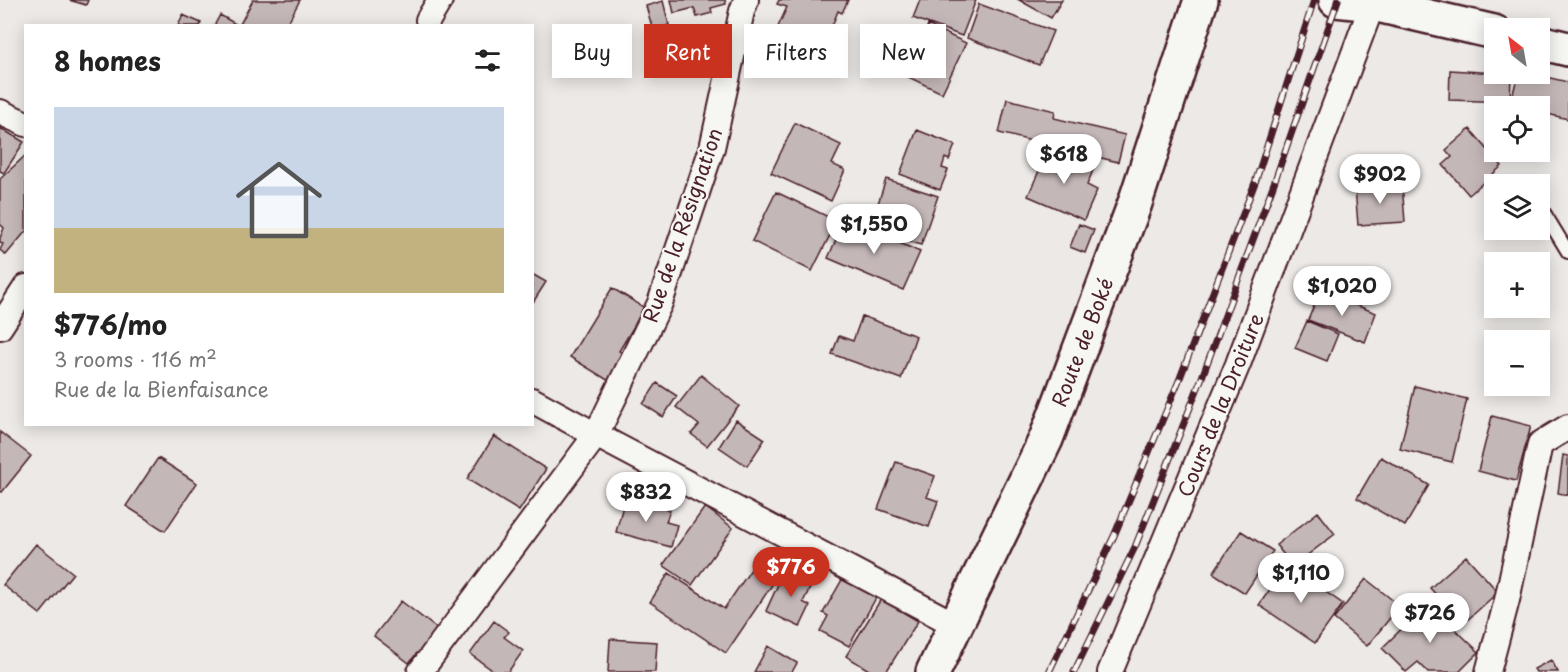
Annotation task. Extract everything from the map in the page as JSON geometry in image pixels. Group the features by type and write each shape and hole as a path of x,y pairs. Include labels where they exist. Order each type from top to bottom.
{"main road":[{"name":"Route de Boké","path":"933,672 1046,439 1135,203 1201,0"},
{"path":"1336,0 1374,2 1484,30"},
{"path":"1550,45 1568,49"}],"street":[{"name":"Rue de la Résignation","path":"420,672 596,435 660,303 712,148 746,0"},
{"name":"Cours de la Droiture","path":"1110,672 1238,364 1374,2"},
{"path":"0,112 24,123"},
{"path":"0,327 24,290"},
{"path":"534,401 956,625"},
{"path":"1488,672 1507,600 1540,444 1568,427"}],"lane":[{"path":"1550,222 1568,252"}],"building":[{"path":"69,0 88,0 86,5"},
{"path":"253,0 300,0 287,24 240,24"},
{"path":"671,0 725,0 726,4 711,8 712,13 697,17 694,8 674,13"},
{"path":"779,0 848,0 842,13 838,11 833,24 779,24 787,7 777,4"},
{"path":"920,0 976,0 962,36 946,30 946,24 929,24 913,18"},
{"path":"1019,0 1062,0 1051,18"},
{"path":"663,1 669,24 651,24 646,6"},
{"path":"979,4 1053,31 1039,65 967,38"},
{"path":"183,15 201,23 201,24 179,24"},
{"path":"220,15 236,24 215,24"},
{"path":"946,34 966,43 942,93 910,78 946,78"},
{"path":"1450,70 1484,72 1484,84 1511,84 1510,96 1484,96 1484,101 1449,100"},
{"path":"1550,78 1568,82 1568,119 1550,115 1550,96 1512,96 1515,84 1550,84"},
{"path":"1007,99 1055,111 1054,118 1125,135 1118,162 999,133"},
{"path":"795,123 841,145 832,164 845,170 831,201 771,173"},
{"path":"0,128 24,142 4,173 0,171"},
{"path":"1470,129 1484,145 1484,162 1499,162 1502,166 1493,174 1484,174 1484,182 1469,195 1443,165 1452,157 1446,150"},
{"path":"917,130 955,145 949,160 945,158 942,168 948,170 940,190 900,174"},
{"path":"1049,148 1094,168 1087,185 1097,190 1084,220 1028,196"},
{"path":"24,157 24,233 6,255 0,250 3,244 0,243 0,238 4,228 0,224 0,179"},
{"path":"886,179 938,196 921,245 870,228"},
{"path":"1402,184 1405,222 1358,225 1355,188"},
{"path":"776,192 837,221 812,271 752,241"},
{"path":"845,219 920,252 903,290 828,258"},
{"path":"1079,224 1094,230 1085,253 1070,247"},
{"path":"534,275 546,282 534,301"},
{"path":"612,288 645,308 619,351 625,354 609,381 570,357"},
{"path":"1320,291 1376,313 1365,342 1308,320"},
{"path":"862,316 916,336 901,379 832,354 839,336 853,341"},
{"path":"1307,321 1338,334 1327,361 1295,348"},
{"path":"701,375 739,406 707,446 691,434 699,425 676,407"},
{"path":"657,383 677,396 663,417 643,404"},
{"path":"1415,386 1467,399 1452,462 1400,449"},
{"path":"1492,416 1531,426 1516,481 1478,471"},
{"path":"736,420 765,439 747,466 719,447"},
{"path":"0,432 31,456 2,492 0,491"},
{"path":"494,436 546,469 519,511 467,479"},
{"path":"1563,455 1568,456 1568,495 1558,493"},
{"path":"1381,457 1429,485 1405,526 1357,498"},
{"path":"158,458 197,483 165,531 126,506"},
{"path":"896,462 935,476 927,497 938,501 929,527 878,509"},
{"path":"625,498 670,510 666,522 677,525 671,547 616,532"},
{"path":"705,507 733,528 692,585 663,565"},
{"path":"1318,512 1335,534 1293,566 1276,545"},
{"path":"1241,531 1273,551 1245,593 1213,573"},
{"path":"36,544 73,573 40,614 3,585"},
{"path":"1466,556 1498,592 1463,624 1430,588"},
{"path":"758,559 780,573 726,653 650,602 669,573 724,609"},
{"path":"1287,565 1343,604 1315,643 1259,605"},
{"path":"785,569 813,582 803,602 810,606 800,627 766,611"},
{"path":"843,578 877,596 849,646 820,631 828,616 823,613"},
{"path":"1366,579 1400,606 1367,646 1334,619"},
{"path":"881,599 918,621 886,672 872,672 846,656"},
{"path":"401,601 445,635 426,659 417,653 409,663 374,636"},
{"path":"1428,603 1479,652 1459,672 1428,672 1418,662 1406,672 1382,648"},
{"path":"494,621 509,632 504,637 523,651 508,672 495,672 470,654"},
{"path":"610,639 657,642 655,672 608,672"},
{"path":"768,646 797,663 792,672 754,672"},
{"path":"1551,660 1558,672 1536,672 1534,669"}],"railway":[{"path":"1049,672 1114,536 1180,378 1256,180 1314,0"},
{"path":"1074,672 1135,547 1201,380 1274,183 1338,0"}]}
